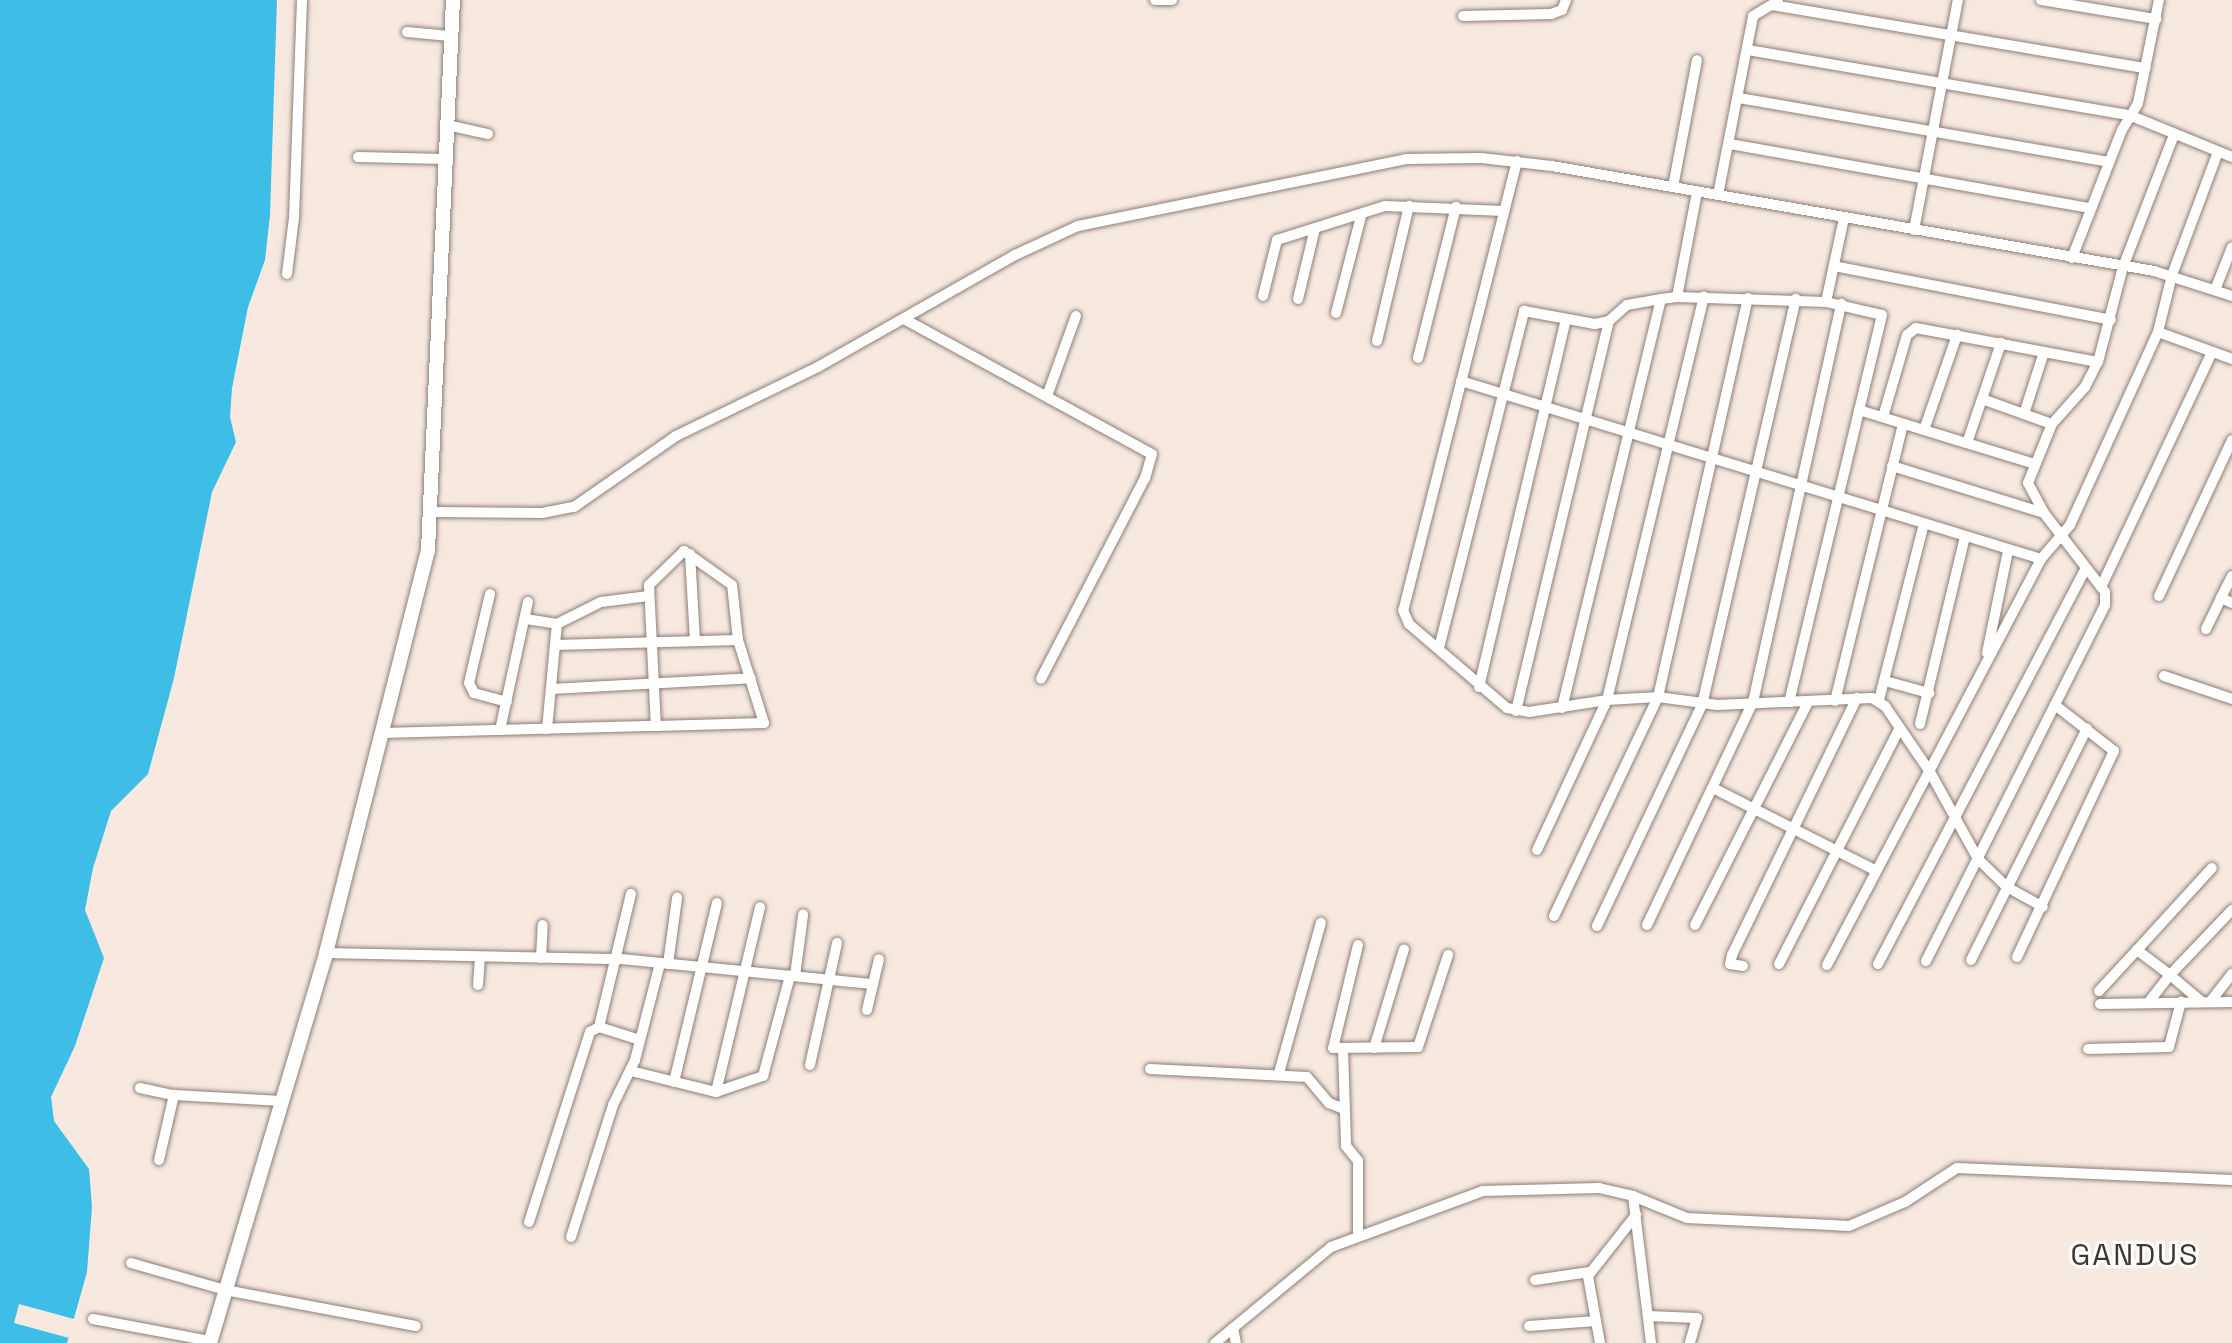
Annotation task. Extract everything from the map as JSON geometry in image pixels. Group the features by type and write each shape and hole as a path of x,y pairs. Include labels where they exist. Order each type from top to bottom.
{"street":[{"path":"287,274 294,218 302,0"},
{"path":"93,1319 211,1342 326,953 428,550 432,512 451,0"},
{"path":"1155,0 1172,0"},
{"path":"1463,16 1551,14 1562,10 1566,0"},
{"path":"1914,230 1958,0"},
{"path":"2041,0 2106,6 2156,19"},
{"path":"2072,258 2129,115 2138,103 2159,0"},
{"path":"1718,195 1753,16 1776,2 2146,68"},
{"path":"407,32 450,36"},
{"path":"1748,50 2129,115 2232,157"},
{"path":"1673,187 1697,60"},
{"path":"1739,98 2109,162"},
{"path":"447,125 488,134"},
{"path":"1926,961 2107,600 2101,587 2028,488 2034,464 2052,424 2085,387 2098,362 2123,267 2174,135"},
{"path":"1730,144 2091,208"},
{"path":"1827,965 1873,869 1930,772 2041,559 2062,536 2158,332 2172,275 2218,152"},
{"path":"358,157 445,159"},
{"path":"432,512 542,513 574,507 676,436 904,319 1040,242 1117,215 1232,197 1385,162 1447,157 1517,161 2172,275 2232,296"},
{"path":"1517,161 1403,610 1405,620 1479,687 1516,711 1658,697 1702,705 1857,698 1879,700 1930,772 1978,859 2007,887 2043,907"},
{"path":"1677,297 1697,192"},
{"path":"1263,296 1277,240 1385,206 1504,211"},
{"path":"1377,341 1409,206"},
{"path":"1418,358 1456,207"},
{"path":"1336,313 1361,216"},
{"path":"1826,302 1844,218"},
{"path":"1298,299 1315,228"},
{"path":"2215,290 2232,247"},
{"path":"1834,266 2111,320"},
{"path":"1516,711 1609,321 1627,305 1677,297 1826,302 1876,310 1882,319 1789,702"},
{"path":"1537,850 1607,700 1704,297"},
{"path":"1554,916 1658,697 1748,298"},
{"path":"1562,708 1661,299"},
{"path":"1597,926 1702,705 1796,299"},
{"path":"1647,925 1753,702 1797,484 1841,304"},
{"path":"1439,648 1524,311 1566,319 1609,321"},
{"path":"1047,396 1076,316"},
{"path":"904,319 1144,446 1152,459 1041,679"},
{"path":"1479,687 1566,319"},
{"path":"1883,417 1909,331 1926,328 2098,362"},
{"path":"2158,332 2232,359"},
{"path":"1924,430 1957,335"},
{"path":"1967,443 2001,343"},
{"path":"2024,414 2044,352"},
{"path":"2101,587 2212,352"},
{"path":"1461,381 2041,559"},
{"path":"1982,399 2052,424"},
{"path":"1859,410 2034,464"},
{"path":"1835,701 1903,424"},
{"path":"2159,596 2232,440"},
{"path":"1892,466 2044,513"},
{"path":"1879,700 1924,524"},
{"path":"1920,724 1965,537"},
{"path":"382,733 547,729 656,726 764,723 738,640 732,585 682,551 654,575 649,596 656,726"},
{"path":"1984,667 2008,551"},
{"path":"690,554 695,641"},
{"path":"1878,964 2086,568"},
{"path":"2206,629 2227,600 2232,576"},
{"path":"490,594 469,683 474,693 507,702"},
{"path":"526,619 557,624 601,602 649,596"},
{"path":"500,730 528,602"},
{"path":"547,729 557,624"},
{"path":"555,645 738,640"},
{"path":"2164,676 2232,699"},
{"path":"551,689 751,678"},
{"path":"1885,681 1929,693"},
{"path":"1743,966 1729,961 1791,828 1857,698"},
{"path":"1695,925 1808,702"},
{"path":"2017,957 2114,751 2055,705"},
{"path":"1779,964 1834,849 1900,728"},
{"path":"1971,960 2087,728"},
{"path":"1713,788 1873,869"},
{"path":"2099,991 2212,868"},
{"path":"599,1027 631,894"},
{"path":"571,1237 613,1105 631,1071 664,963 677,898"},
{"path":"674,1082 717,903"},
{"path":"716,1092 760,907"},
{"path":"2148,1003 2170,975 2232,910"},
{"path":"631,1071 716,1092 765,1074 792,976 803,915"},
{"path":"1279,1073 1321,923"},
{"path":"541,958 543,925"},
{"path":"810,1065 837,943"},
{"path":"1358,945 1331,1043 1343,1049 1418,1047 1448,955"},
{"path":"1374,1048 1404,949"},
{"path":"2137,950 2206,1002"},
{"path":"326,953 616,959 873,984"},
{"path":"478,985 480,957"},
{"path":"867,1010 879,959"},
{"path":"2206,1002 2232,974"},
{"path":"2088,1049 2169,1047 2181,1002"},
{"path":"2100,1004 2232,1002"},
{"path":"529,1222 590,1032 599,1027 640,1040"},
{"path":"1343,1049 1346,1146 1358,1161 1358,1236"},
{"path":"1150,1069 1279,1073 1307,1077 1329,1103 1344,1109"},
{"path":"140,1088 174,1095 282,1101"},
{"path":"159,1160 174,1095"},
{"path":"1215,1343 1331,1247 1483,1191 1599,1188 1633,1196 1687,1218 1849,1226 1905,1202 1957,1168 2232,1180"},
{"path":"1633,1196 1651,1343"},
{"path":"1535,1280 1589,1272 1636,1215"},
{"path":"131,1263 225,1290 416,1326"},
{"path":"1589,1272 1600,1343"},
{"path":"1648,1316 1697,1318 1690,1343"},
{"path":"1529,1326 1596,1321"},
{"path":"1233,1328 1236,1343"}],"water":[{"path":"0,0 277,0 270,215 265,260 248,307 232,388 230,417 236,442 212,492 174,678 148,774 111,811 93,868 85,910 104,958 75,1046 51,1097 54,1121 89,1169 92,1207 87,1272 67,1343 0,1343"}],"pier":[{"path":"19,1304 74,1319 69,1338 14,1323"}],"district":[{"name":"GANDUS","path":"2135,1255"}]}
